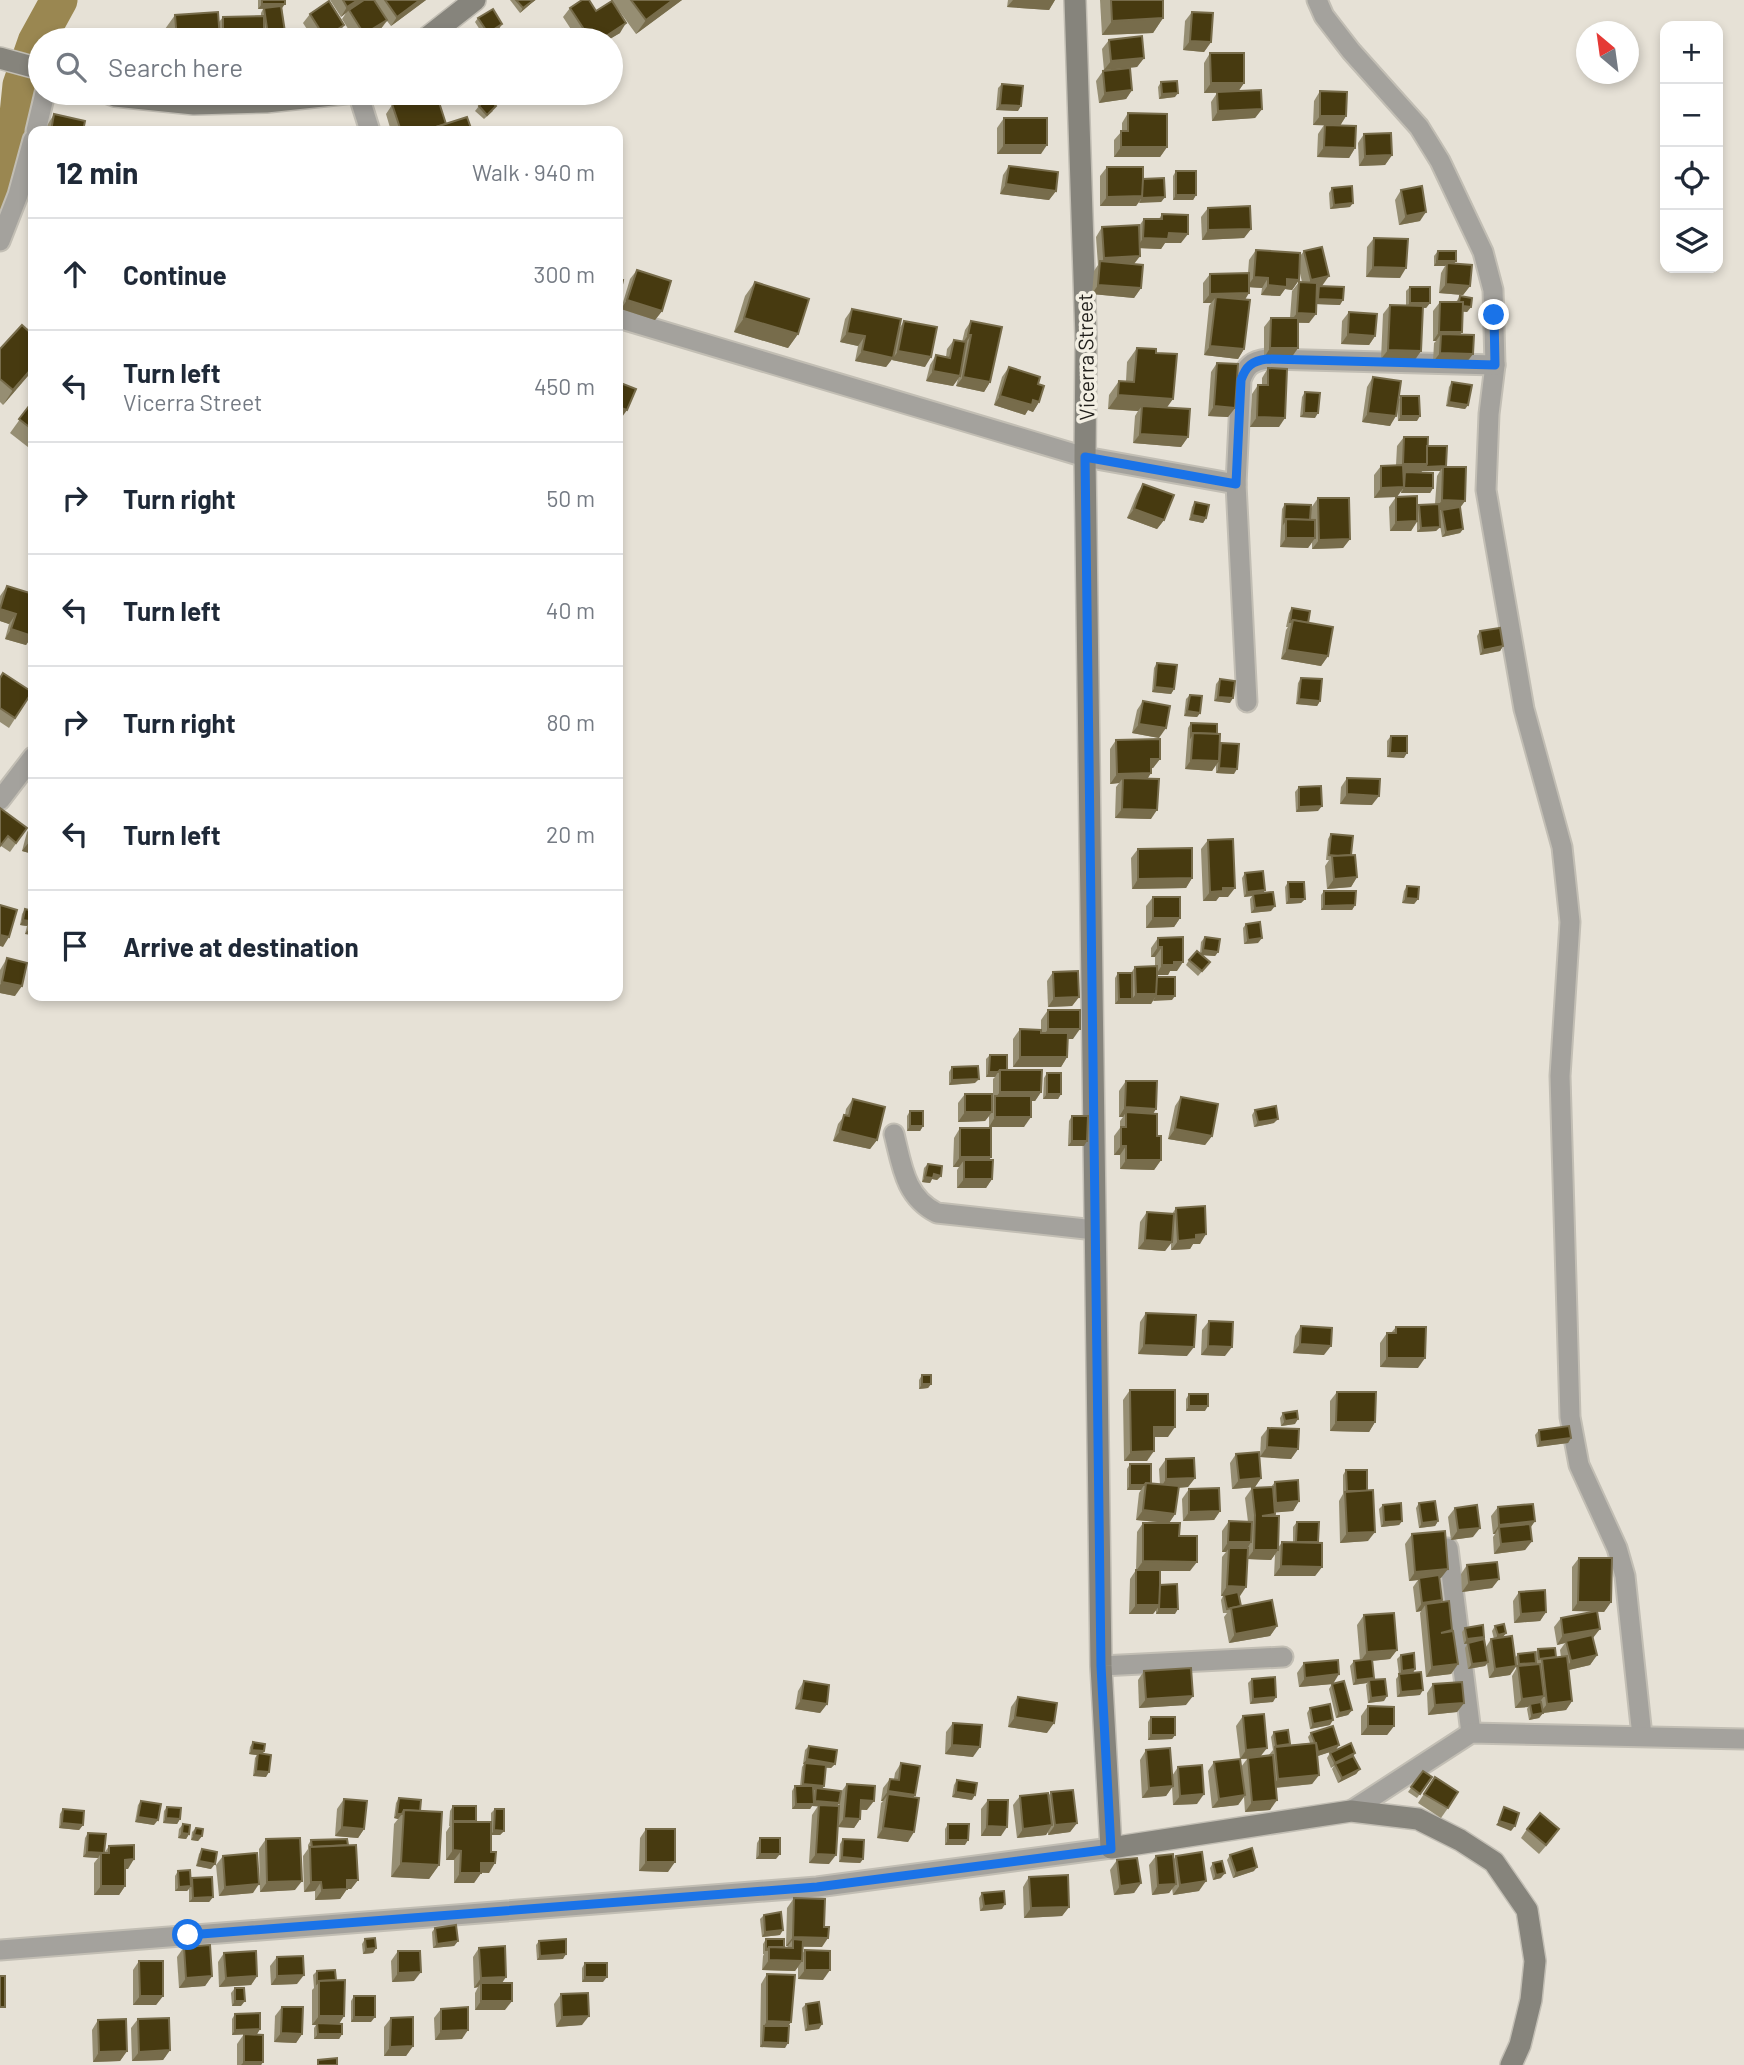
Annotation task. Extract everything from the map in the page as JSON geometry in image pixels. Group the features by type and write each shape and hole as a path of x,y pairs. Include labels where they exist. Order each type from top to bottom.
{"main road":[{"path":"439,28 475,0"},
{"name":"Vicerra Street","path":"1075,0 1086,338 1085,457 1101,1666 1111,1849"},
{"path":"3,59 28,65"},
{"path":"1111,1849 1351,1811 1419,1819 1460,1840 1494,1862 1527,1910 1535,1961 1531,2000 1520,2045 1511,2065"}],"street":[{"path":"1317,0 1324,16 1351,51 1419,127 1440,161 1483,252 1493,290 1495,365 1489,414 1486,490 1524,709 1562,847 1570,922 1560,1076 1570,1418 1579,1465 1617,1548 1625,1576 1642,1736"},
{"path":"37,126 42,105"},
{"path":"362,105 368,126"},
{"path":"0,241 18,195 28,158"},
{"path":"623,319 1085,457 1236,484"},
{"path":"1247,702 1236,484 1241,380 1244,371 1256,361 1267,359 1495,365"},
{"path":"0,800 28,764"},
{"path":"894,1134 906,1183 914,1196 937,1213 1096,1230"},
{"path":"1448,1548 1471,1732"},
{"path":"1101,1666 1283,1657"},
{"path":"1351,1811 1471,1732 1744,1739"},
{"path":"0,1950 817,1887 1111,1849"}],"building":[{"path":"262,0 285,0 285,4 262,4"},
{"path":"343,0 358,0 347,7"},
{"path":"364,0 374,0 387,20 374,28 360,28 349,10"},
{"path":"385,0 420,0 397,17"},
{"path":"516,0 534,0 523,8"},
{"path":"582,0 589,0 596,11 612,1 626,23 618,28 583,28 570,8"},
{"path":"631,0 673,0 646,20"},
{"path":"1111,0 1163,0 1163,18 1112,21"},
{"path":"329,1 344,25 340,28 319,28 310,14"},
{"path":"281,6 284,28 267,28 264,8"},
{"path":"493,9 502,24 496,28 485,28 478,18"},
{"path":"218,12 219,28 176,28 175,15"},
{"path":"1192,12 1213,13 1211,42 1190,41"},
{"path":"264,16 264,28 223,28 223,17"},
{"path":"1142,36 1144,58 1111,61 1109,40"},
{"path":"1210,53 1244,53 1244,83 1211,83"},
{"path":"1130,68 1132,90 1105,93 1103,71"},
{"path":"1177,81 1178,93 1162,94 1161,82"},
{"path":"1002,84 1023,86 1021,106 1000,105"},
{"path":"1261,90 1262,109 1218,111 1217,92"},
{"path":"1320,91 1347,92 1346,116 1320,116"},
{"path":"392,105 440,105 446,124 439,126 399,126"},
{"path":"495,105 496,106 487,115 479,106"},
{"path":"1128,113 1167,114 1167,147 1121,147 1121,131 1128,131"},
{"path":"54,114 85,121 84,126 52,126"},
{"path":"467,117 470,126 439,126"},
{"path":"1004,118 1047,118 1047,145 1004,145"},
{"path":"1325,125 1356,126 1355,148 1324,147"},
{"path":"1391,133 1392,155 1365,156 1364,134"},
{"path":"1009,166 1058,172 1056,191 1006,184"},
{"path":"1107,167 1143,167 1143,196 1107,197"},
{"path":"1176,171 1196,171 1196,195 1176,195"},
{"path":"1164,178 1165,197 1142,198 1143,179"},
{"path":"1352,186 1353,203 1334,205 1332,188"},
{"path":"1422,186 1426,212 1406,216 1401,190"},
{"path":"1250,206 1251,229 1208,230 1208,208"},
{"path":"1162,214 1188,215 1188,234 1169,233 1168,239 1143,238 1144,219 1162,219"},
{"path":"1139,225 1140,256 1104,258 1102,227"},
{"path":"1374,238 1408,239 1406,268 1373,267"},
{"path":"1322,247 1329,276 1311,280 1304,251"},
{"path":"1256,250 1300,253 1299,280 1287,279 1287,287 1268,285 1268,278 1254,277"},
{"path":"1438,251 1456,251 1456,261 1437,261"},
{"path":"1100,261 1143,265 1141,288 1098,285"},
{"path":"1447,263 1472,265 1470,286 1446,284"},
{"path":"637,270 671,281 662,311 627,300"},
{"path":"1249,273 1249,293 1210,294 1210,274"},
{"path":"755,282 809,299 798,334 744,318"},
{"path":"1299,282 1317,283 1316,314 1297,313"},
{"path":"1319,286 1344,287 1343,300 1318,299"},
{"path":"1410,287 1430,287 1430,303 1410,303"},
{"path":"1460,296 1472,298 1471,307 1463,306 1463,302 1459,302"},
{"path":"1216,297 1250,300 1244,349 1210,346"},
{"path":"1440,302 1463,302 1462,332 1439,332"},
{"path":"1390,305 1423,306 1421,351 1388,350"},
{"path":"852,309 901,319 893,358 862,351 865,336 847,333"},
{"path":"1349,312 1377,314 1375,336 1348,334"},
{"path":"1271,318 1298,318 1298,348 1270,348"},
{"path":"904,321 937,327 931,357 898,351"},
{"path":"971,321 1002,327 990,382 963,377"},
{"path":"22,325 28,330 28,373 13,390 0,379 0,349"},
{"path":"1441,334 1474,335 1473,354 1440,353"},
{"path":"954,340 966,342 960,376 933,371 936,355 950,358"},
{"path":"1137,348 1156,349 1156,353 1177,354 1173,399 1118,395 1119,381 1134,382"},
{"path":"1217,363 1238,364 1235,408 1214,406"},
{"path":"1009,367 1040,377 1038,384 1044,386 1039,402 1033,400 1032,405 1000,396"},
{"path":"1268,368 1287,369 1285,418 1257,417 1258,385 1268,385"},
{"path":"1373,377 1401,381 1396,416 1368,413"},
{"path":"1452,382 1472,385 1468,405 1449,402"},
{"path":"623,384 636,389 627,410 623,409"},
{"path":"1305,392 1320,393 1318,413 1304,413"},
{"path":"1401,396 1419,396 1420,416 1401,416"},
{"path":"1142,406 1190,409 1188,437 1140,434"},
{"path":"28,407 28,426 19,419"},
{"path":"1404,437 1428,437 1427,464 1403,464"},
{"path":"1427,446 1447,446 1446,466 1425,467"},
{"path":"1403,465 1404,487 1381,488 1381,466"},
{"path":"1443,467 1466,467 1465,501 1442,500"},
{"path":"1405,472 1433,473 1433,488 1404,488"},
{"path":"1143,484 1174,495 1164,520 1134,509"},
{"path":"1417,496 1417,521 1396,522 1396,497"},
{"path":"1318,498 1349,498 1350,539 1319,540"},
{"path":"1195,502 1209,505 1206,518 1192,515"},
{"path":"1285,504 1311,505 1310,520 1286,519 1284,522"},
{"path":"1439,504 1440,527 1421,528 1419,505"},
{"path":"1460,507 1463,529 1446,532 1442,510"},
{"path":"1286,519 1315,520 1315,538 1286,538"},
{"path":"7,586 28,592 28,635 11,629 16,614 0,609"},
{"path":"1292,608 1310,611 1308,623 1293,620 1290,622"},
{"path":"1293,620 1333,627 1328,656 1287,650"},
{"path":"1500,628 1503,646 1483,650 1480,631"},
{"path":"1157,663 1177,665 1174,689 1155,687"},
{"path":"3,673 28,689 28,698 15,718 0,708 0,678"},
{"path":"1301,678 1322,679 1320,701 1299,699"},
{"path":"1220,679 1235,681 1233,698 1218,697"},
{"path":"1190,695 1202,696 1200,713 1187,711"},
{"path":"1143,701 1170,706 1166,728 1139,724"},
{"path":"1191,723 1217,724 1217,734 1193,733 1191,736"},
{"path":"1193,733 1220,734 1219,761 1191,760"},
{"path":"1391,736 1407,736 1407,753 1390,753"},
{"path":"1160,739 1160,759 1151,759 1151,773 1117,774 1116,740"},
{"path":"1221,743 1239,744 1237,769 1219,768"},
{"path":"1123,778 1159,779 1157,810 1122,809"},
{"path":"1347,778 1380,779 1379,796 1347,794"},
{"path":"1321,786 1322,806 1299,807 1299,787"},
{"path":"0,808 27,828 16,843 8,836 0,846"},
{"path":"1331,834 1353,836 1351,855 1329,855"},
{"path":"1233,839 1235,888 1210,892 1208,840"},
{"path":"1192,848 1192,878 1138,879 1138,849"},
{"path":"1355,855 1357,877 1334,879 1332,856"},
{"path":"1263,871 1265,890 1247,892 1245,873"},
{"path":"1288,882 1304,882 1305,899 1289,899"},
{"path":"1407,886 1419,887 1418,899 1406,898"},
{"path":"1324,891 1356,891 1355,905 1324,906"},
{"path":"1273,892 1275,906 1255,908 1253,894"},
{"path":"1153,897 1180,897 1180,918 1153,918"},
{"path":"0,905 17,910 9,937 0,935"},
{"path":"25,909 28,910 28,921 23,920"},
{"path":"1260,922 1262,938 1248,940 1246,924"},
{"path":"1183,937 1183,962 1162,965 1162,947 1158,947 1158,938"},
{"path":"1205,937 1220,939 1218,952 1203,950"},
{"path":"1197,951 1210,962 1202,971 1189,960"},
{"path":"7,958 27,963 22,986 2,982"},
{"path":"1157,966 1157,994 1136,994 1135,967"},
{"path":"1078,971 1079,997 1054,998 1053,972"},
{"path":"1118,973 1132,973 1132,999 1119,999"},
{"path":"1157,977 1175,977 1175,996 1156,996"},
{"path":"1048,1010 1080,1010 1080,1029 1048,1029"},
{"path":"1020,1029 1041,1030 1041,1033 1068,1033 1067,1057 1020,1057"},
{"path":"990,1055 1007,1055 1007,1070 989,1072"},
{"path":"978,1066 979,1079 952,1080 952,1067"},
{"path":"1000,1070 1042,1070 1041,1092 1000,1092"},
{"path":"1047,1073 1061,1073 1061,1094 1047,1094"},
{"path":"1126,1081 1157,1081 1156,1109 1125,1107"},
{"path":"965,1094 992,1094 992,1112 965,1112"},
{"path":"995,1096 1031,1096 1031,1117 995,1117"},
{"path":"1181,1097 1218,1104 1212,1136 1175,1129"},
{"path":"853,1099 885,1107 877,1140 840,1131 844,1115 849,1116"},
{"path":"1276,1106 1278,1119 1258,1122 1255,1110"},
{"path":"910,1111 923,1111 923,1126 910,1126"},
{"path":"1126,1112 1157,1114 1161,1160 1126,1160 1126,1146 1121,1146 1121,1127 1126,1127"},
{"path":"1072,1116 1088,1116 1087,1141 1072,1141"},
{"path":"960,1128 991,1128 991,1157 960,1157"},
{"path":"964,1160 993,1160 992,1179 964,1179"},
{"path":"928,1164 942,1166 941,1176 934,1174 933,1178 925,1177"},
{"path":"1205,1206 1206,1234 1196,1235 1196,1239 1178,1241 1176,1208"},
{"path":"1147,1212 1174,1214 1172,1242 1145,1240"},
{"path":"1146,1313 1196,1315 1194,1347 1144,1345"},
{"path":"1209,1321 1233,1322 1232,1347 1208,1346"},
{"path":"1301,1326 1332,1328 1331,1346 1300,1344"},
{"path":"1396,1327 1426,1327 1425,1358 1387,1358 1387,1333 1396,1333"},
{"path":"922,1375 931,1375 931,1384 922,1384"},
{"path":"1130,1390 1175,1390 1175,1427 1154,1427 1154,1451 1131,1452"},
{"path":"1337,1392 1376,1392 1375,1422 1336,1422"},
{"path":"1189,1394 1208,1394 1208,1406 1189,1406"},
{"path":"1297,1411 1298,1419 1285,1421 1283,1413"},
{"path":"1569,1426 1571,1438 1540,1442 1539,1430"},
{"path":"1268,1428 1299,1429 1298,1449 1267,1447"},
{"path":"1259,1452 1261,1478 1239,1480 1236,1454"},
{"path":"1194,1458 1195,1478 1166,1479 1166,1459"},
{"path":"1130,1464 1151,1464 1151,1484 1130,1485"},
{"path":"1346,1470 1367,1470 1367,1491 1347,1491"},
{"path":"1298,1480 1299,1501 1276,1503 1275,1482"},
{"path":"1146,1483 1179,1486 1175,1514 1143,1510"},
{"path":"1273,1487 1275,1514 1262,1516 1279,1516 1278,1550 1254,1550 1255,1515 1252,1488"},
{"path":"1219,1488 1220,1511 1189,1512 1189,1489"},
{"path":"1373,1490 1375,1532 1347,1533 1345,1492"},
{"path":"1435,1501 1438,1521 1422,1523 1419,1503"},
{"path":"1401,1503 1402,1521 1384,1522 1383,1505"},
{"path":"1533,1504 1535,1521 1499,1525 1498,1507"},
{"path":"1477,1505 1480,1528 1458,1530 1455,1508"},
{"path":"1229,1521 1252,1522 1251,1542 1228,1542"},
{"path":"1297,1522 1319,1522 1318,1542 1296,1542"},
{"path":"1143,1523 1180,1523 1179,1536 1197,1536 1197,1562 1143,1561"},
{"path":"1530,1524 1532,1541 1501,1544 1499,1527"},
{"path":"1445,1531 1448,1569 1415,1572 1412,1534"},
{"path":"1282,1542 1322,1543 1322,1567 1281,1566"},
{"path":"1229,1548 1248,1548 1246,1587 1227,1586"},
{"path":"1579,1558 1612,1558 1611,1602 1578,1602"},
{"path":"1497,1562 1499,1579 1469,1582 1467,1565"},
{"path":"1136,1570 1160,1570 1160,1605 1136,1605"},
{"path":"1439,1575 1442,1600 1422,1603 1419,1578"},
{"path":"1177,1584 1178,1609 1159,1609 1160,1585"},
{"path":"1545,1590 1546,1612 1521,1614 1519,1592"},
{"path":"1238,1592 1241,1606 1227,1609 1224,1595"},
{"path":"1272,1600 1277,1626 1235,1634 1231,1608"},
{"path":"1449,1601 1452,1630 1441,1633 1453,1631 1458,1664 1432,1667 1426,1604"},
{"path":"1597,1611 1600,1629 1563,1635 1561,1618"},
{"path":"1394,1613 1397,1650 1367,1652 1364,1615"},
{"path":"1504,1624 1506,1633 1498,1635 1495,1626"},
{"path":"1483,1625 1484,1637 1467,1639 1465,1628"},
{"path":"1592,1635 1597,1655 1571,1661 1566,1641"},
{"path":"1512,1636 1516,1666 1495,1669 1491,1639"},
{"path":"1484,1639 1488,1662 1472,1664 1468,1643"},
{"path":"1555,1648 1556,1657 1539,1659 1538,1649"},
{"path":"1535,1652 1536,1663 1519,1664 1518,1654"},
{"path":"1414,1653 1415,1669 1402,1671 1401,1655"},
{"path":"1567,1656 1572,1701 1547,1704 1542,1659"},
{"path":"1372,1659 1374,1678 1356,1680 1354,1661"},
{"path":"1338,1660 1339,1674 1305,1678 1304,1663"},
{"path":"1540,1664 1544,1696 1522,1699 1518,1666"},
{"path":"1191,1668 1193,1696 1146,1699 1144,1671"},
{"path":"1421,1672 1423,1690 1401,1692 1399,1674"},
{"path":"1275,1677 1276,1697 1253,1699 1252,1679"},
{"path":"1385,1679 1387,1696 1371,1698 1369,1680"},
{"path":"804,1681 829,1685 827,1704 801,1700"},
{"path":"1344,1681 1352,1710 1339,1713 1332,1684"},
{"path":"1462,1682 1464,1703 1435,1705 1433,1684"},
{"path":"1018,1697 1057,1703 1054,1723 1015,1717"},
{"path":"1541,1702 1543,1713 1532,1715 1530,1704"},
{"path":"1330,1704 1333,1720 1313,1724 1310,1708"},
{"path":"1368,1706 1394,1707 1394,1726 1368,1726"},
{"path":"1264,1714 1267,1748 1246,1750 1243,1716"},
{"path":"1151,1717 1175,1717 1175,1735 1151,1735"},
{"path":"953,1723 982,1725 980,1747 952,1745"},
{"path":"1333,1726 1339,1745 1318,1752 1311,1733"},
{"path":"1288,1730 1290,1744 1276,1746 1274,1732"},
{"path":"253,1742 265,1744 264,1751 252,1750"},
{"path":"1316,1743 1319,1775 1278,1779 1275,1747"},
{"path":"1351,1743 1355,1753 1335,1763 1330,1753"},
{"path":"809,1746 837,1750 835,1764 807,1759"},
{"path":"1170,1748 1173,1786 1149,1788 1146,1750"},
{"path":"258,1753 271,1755 269,1772 256,1771"},
{"path":"1273,1755 1277,1800 1252,1802 1248,1758"},
{"path":"1353,1756 1360,1769 1342,1778 1335,1764"},
{"path":"1240,1759 1245,1795 1219,1799 1214,1762"},
{"path":"805,1763 826,1765 824,1786 803,1784"},
{"path":"901,1763 920,1766 915,1795 888,1791 890,1779 899,1780"},
{"path":"1202,1765 1204,1794 1180,1796 1178,1767"},
{"path":"1423,1771 1432,1777 1420,1794 1411,1787"},
{"path":"1435,1777 1458,1792 1448,1808 1424,1794"},
{"path":"957,1780 977,1783 975,1795 956,1792"},
{"path":"847,1784 875,1786 874,1801 861,1800 860,1819 844,1818"},
{"path":"795,1786 813,1786 814,1804 796,1804"},
{"path":"816,1788 841,1791 839,1803 815,1801"},
{"path":"1073,1790 1077,1823 1055,1825 1051,1792"},
{"path":"1048,1793 1052,1825 1023,1829 1020,1796"},
{"path":"888,1794 919,1798 914,1832 883,1828"},
{"path":"399,1798 421,1800 420,1811 404,1810 402,1814 397,1814"},
{"path":"344,1799 367,1801 364,1829 342,1827"},
{"path":"988,1800 1008,1800 1007,1827 987,1826"},
{"path":"141,1801 161,1804 158,1820 138,1817"},
{"path":"819,1805 839,1806 836,1855 816,1854"},
{"path":"453,1806 476,1806 476,1821 453,1821"},
{"path":"167,1807 181,1808 180,1819 166,1818"},
{"path":"1504,1807 1519,1813 1515,1826 1499,1821"},
{"path":"63,1809 84,1811 83,1825 62,1823"},
{"path":"495,1809 504,1809 504,1831 494,1830"},
{"path":"404,1810 442,1812 439,1865 401,1863"},
{"path":"1540,1813 1559,1829 1546,1845 1527,1829"},
{"path":"453,1822 491,1822 491,1852 496,1852 495,1863 481,1863 481,1873 460,1873 461,1851 453,1850"},
{"path":"183,1824 190,1825 189,1834 182,1833"},
{"path":"948,1824 969,1824 968,1840 948,1840"},
{"path":"196,1828 203,1829 202,1836 194,1835"},
{"path":"646,1829 675,1829 675,1862 646,1862"},
{"path":"88,1833 106,1834 104,1853 87,1852"},
{"path":"300,1838 302,1881 267,1882 266,1839"},
{"path":"760,1838 780,1838 780,1854 760,1854"},
{"path":"347,1839 348,1845 312,1847 311,1840"},
{"path":"843,1839 864,1840 863,1859 842,1857"},
{"path":"134,1845 134,1859 125,1860 125,1886 101,1886 101,1853 109,1853 109,1846"},
{"path":"356,1845 358,1880 347,1880 347,1889 322,1890 321,1882 311,1882 310,1847"},
{"path":"1252,1848 1257,1867 1236,1873 1230,1855"},
{"path":"202,1849 217,1852 215,1864 199,1861"},
{"path":"1202,1852 1206,1881 1180,1885 1176,1856"},
{"path":"257,1853 259,1884 225,1887 223,1856"},
{"path":"1173,1854 1176,1884 1158,1885 1156,1856"},
{"path":"1137,1858 1141,1883 1120,1886 1117,1860"},
{"path":"1222,1861 1225,1873 1216,1875 1213,1863"},
{"path":"190,1870 191,1886 179,1887 178,1871"},
{"path":"1068,1875 1069,1907 1031,1908 1029,1877"},
{"path":"212,1877 213,1897 193,1898 192,1878"},
{"path":"1004,1891 1005,1904 984,1906 982,1893"},
{"path":"794,1898 825,1899 824,1927 829,1927 828,1938 793,1937"},
{"path":"781,1912 783,1930 765,1932 764,1915"},
{"path":"456,1925 458,1941 437,1944 435,1928"},
{"path":"375,1938 376,1948 366,1949 365,1939"},
{"path":"566,1939 566,1954 540,1956 539,1941"},
{"path":"766,1939 784,1939 784,1947 769,1947 766,1950"},
{"path":"793,1939 803,1940 802,1961 769,1960 769,1947 793,1948"},
{"path":"210,1945 212,1976 186,1978 184,1947"},
{"path":"505,1946 506,1977 481,1978 479,1948"},
{"path":"805,1950 830,1951 830,1970 805,1970"},
{"path":"256,1951 257,1976 226,1978 224,1953"},
{"path":"398,1951 420,1951 421,1972 398,1973"},
{"path":"303,1956 304,1975 277,1976 277,1957"},
{"path":"139,1961 163,1961 163,1996 140,1996"},
{"path":"585,1963 607,1963 607,1977 585,1977"},
{"path":"335,1970 336,1980 317,1983 317,1971"},
{"path":"767,1974 795,1975 791,2022 767,2021"},
{"path":"0,1976 5,1976 5,2007 0,2007"},
{"path":"345,1980 344,2016 319,2016 319,1981"},
{"path":"481,1983 512,1983 512,2001 481,2001"},
{"path":"235,1988 244,1988 245,2001 235,2001"},
{"path":"588,1993 589,2016 562,2017 561,1994"},
{"path":"354,1996 375,1996 375,2017 354,2017"},
{"path":"819,2002 822,2024 808,2026 806,2004"},
{"path":"282,2007 303,2007 302,2034 281,2033"},
{"path":"468,2007 468,2030 441,2031 441,2009"},
{"path":"260,2013 260,2029 235,2030 235,2014"},
{"path":"413,2017 413,2046 390,2047 391,2018"},
{"path":"169,2018 170,2050 139,2052 138,2019"},
{"path":"126,2019 127,2051 99,2052 98,2020"},
{"path":"317,2023 342,2024 342,2034 318,2034"},
{"path":"764,2026 789,2026 788,2043 763,2042"},
{"path":"244,2034 263,2035 263,2062 244,2062"},
{"path":"337,2058 337,2065 318,2065 318,2060"}],"waterway":[{"path":"44,28 59,0"},
{"path":"0,209 16,134 21,85 28,65"}],"route":[{"path":"188,1935 817,1887 1111,1849 1101,1666 1085,457 1236,484 1241,380 1249,365 1267,359 1495,365 1494,315"}]}
